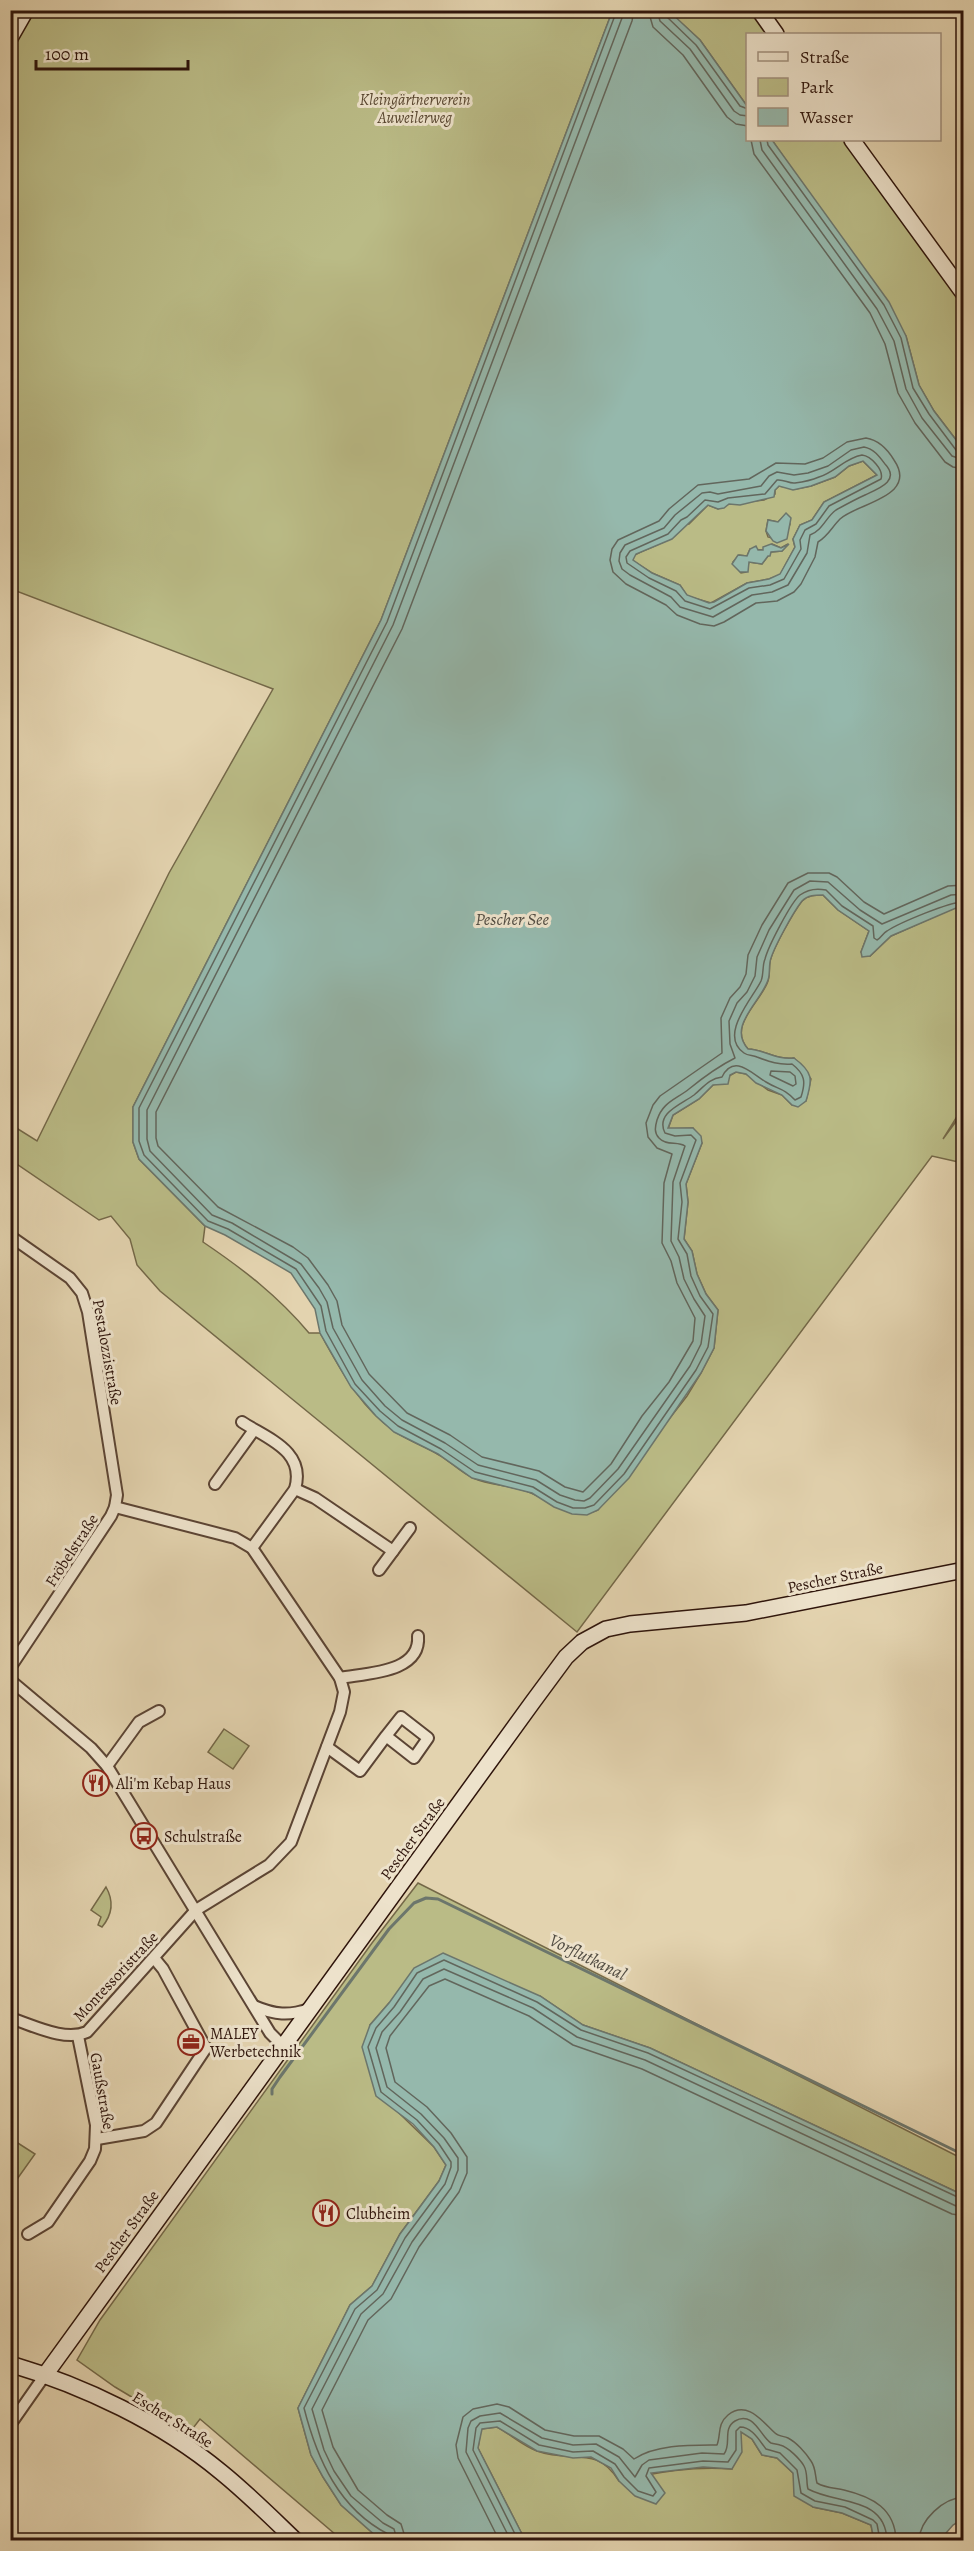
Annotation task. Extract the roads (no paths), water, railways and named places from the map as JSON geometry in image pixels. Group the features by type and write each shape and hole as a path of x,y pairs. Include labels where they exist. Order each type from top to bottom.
{"street":[{"path":"10,38 26,10"},
{"path":"759,10 775,33"},
{"path":"853,141 963,294"},
{"name":"Pestalozzistraße","path":"10,1236 70,1278 82,1293 88,1312 117,1495 116,1507"},
{"path":"196,1910 269,1865 284,1852 299,1824 344,1692 340,1678 252,1548 295,1489 298,1479 294,1459 287,1451 242,1422"},
{"path":"215,1484 254,1430"},
{"path":"295,1489 315,1498 393,1551"},
{"name":"Fröbelstraße","path":"10,1668 116,1507 235,1538 252,1548"},
{"path":"379,1570 411,1528"},
{"name":"Pescher Straße","path":"45,2375 546,1684 566,1657 591,1635 630,1624 746,1613 963,1570"},
{"path":"340,1678 404,1664 413,1656 418,1645 418,1636"},
{"path":"10,1680 91,1748 107,1766 274,2038 283,2046"},
{"path":"107,1766 139,1722 159,1711"},
{"path":"327,1747 360,1771 386,1736"},
{"name":"Montessoristraße","path":"10,2018 68,2036 78,2036 87,2032 196,1910"},
{"path":"97,2139 144,2131 156,2123 206,2048 163,1969 154,1958"},
{"path":"254,2006 270,2013 291,2015 309,2009"},
{"name":"Gaußstraße","path":"28,2234 48,2222 90,2161 97,2139 78,2036"},
{"name":"Escher Straße","path":"10,2364 64,2381 119,2407 189,2448 228,2477 295,2541"},
{"path":"10,2425 45,2375"}],"water":[{"name":"Pescher See","path":"668,10 700,40 746,105 746,141 773,141 889,302 906,336 919,385 934,411 963,449 963,908 956,908 891,936 870,956 862,957 861,952 869,931 838,910 823,895 814,895 802,901 794,913 772,956 768,980 743,1023 741,1032 748,1049 781,1058 794,1058 805,1068 810,1076 806,1101 798,1107 792,1105 782,1095 756,1083 746,1074 736,1072 730,1075 728,1084 713,1085 699,1099 673,1115 668,1128 693,1128 701,1136 702,1143 686,1184 688,1202 684,1239 692,1251 697,1274 706,1294 718,1310 714,1348 701,1373 629,1478 598,1510 587,1515 572,1514 554,1507 532,1493 472,1478 438,1454 394,1432 376,1416 351,1387 320,1333 315,1309 291,1273 205,1226 139,1159 133,1142 133,1107 381,620 612,12","holes":["863,461 877,475 824,502 812,520 800,525 793,539 795,547 780,574 769,579 747,583 714,602 709,603 687,595 680,585 652,573 633,560 636,554 672,539 708,505 718,509 729,504 740,505 774,497 775,490 779,486 793,490 811,486 835,477 849,466"]},
{"path":"786,513 791,518 787,539 777,543 766,531 768,520 778,522"},
{"path":"771,544 781,548 789,544 782,551 771,552 762,564 749,562 748,572 740,572 732,564 738,555 747,556 750,549 756,546 758,550 763,550 763,547"},
{"path":"443,1953 540,1996 583,2025 650,2048 963,2195 963,2519 953,2525 940,2540 874,2540 871,2525 842,2513 813,2507 794,2496 793,2473 777,2458 762,2455 752,2439 741,2432 742,2452 732,2469 703,2467 651,2473 665,2493 656,2504 635,2496 619,2481 611,2468 591,2457 573,2458 537,2451 497,2427 482,2429 478,2448 522,2534 521,2540 395,2540 376,2536 341,2505 311,2455 298,2408 350,2305 372,2286 400,2234 439,2181 446,2165 434,2147 413,2124 376,2096 362,2047 370,2025 414,1968"}],"waterway":[{"name":"Vorflutkanal","path":"272,2094 272,2089 280,2077 389,1929 414,1903 426,1898 438,1899 964,2155"}],"place":[{"name":"Ali'm Kebap Haus","path":"96,1783"},
{"name":"Schulstraße","path":"144,1836"},
{"name":"MALEY Werbetechnik","path":"191,2042"},
{"name":"Clubheim","path":"326,2213"}],"park label":[{"name":"Kleingärtnerverein Auweilerweg","path":"415,108"}]}
